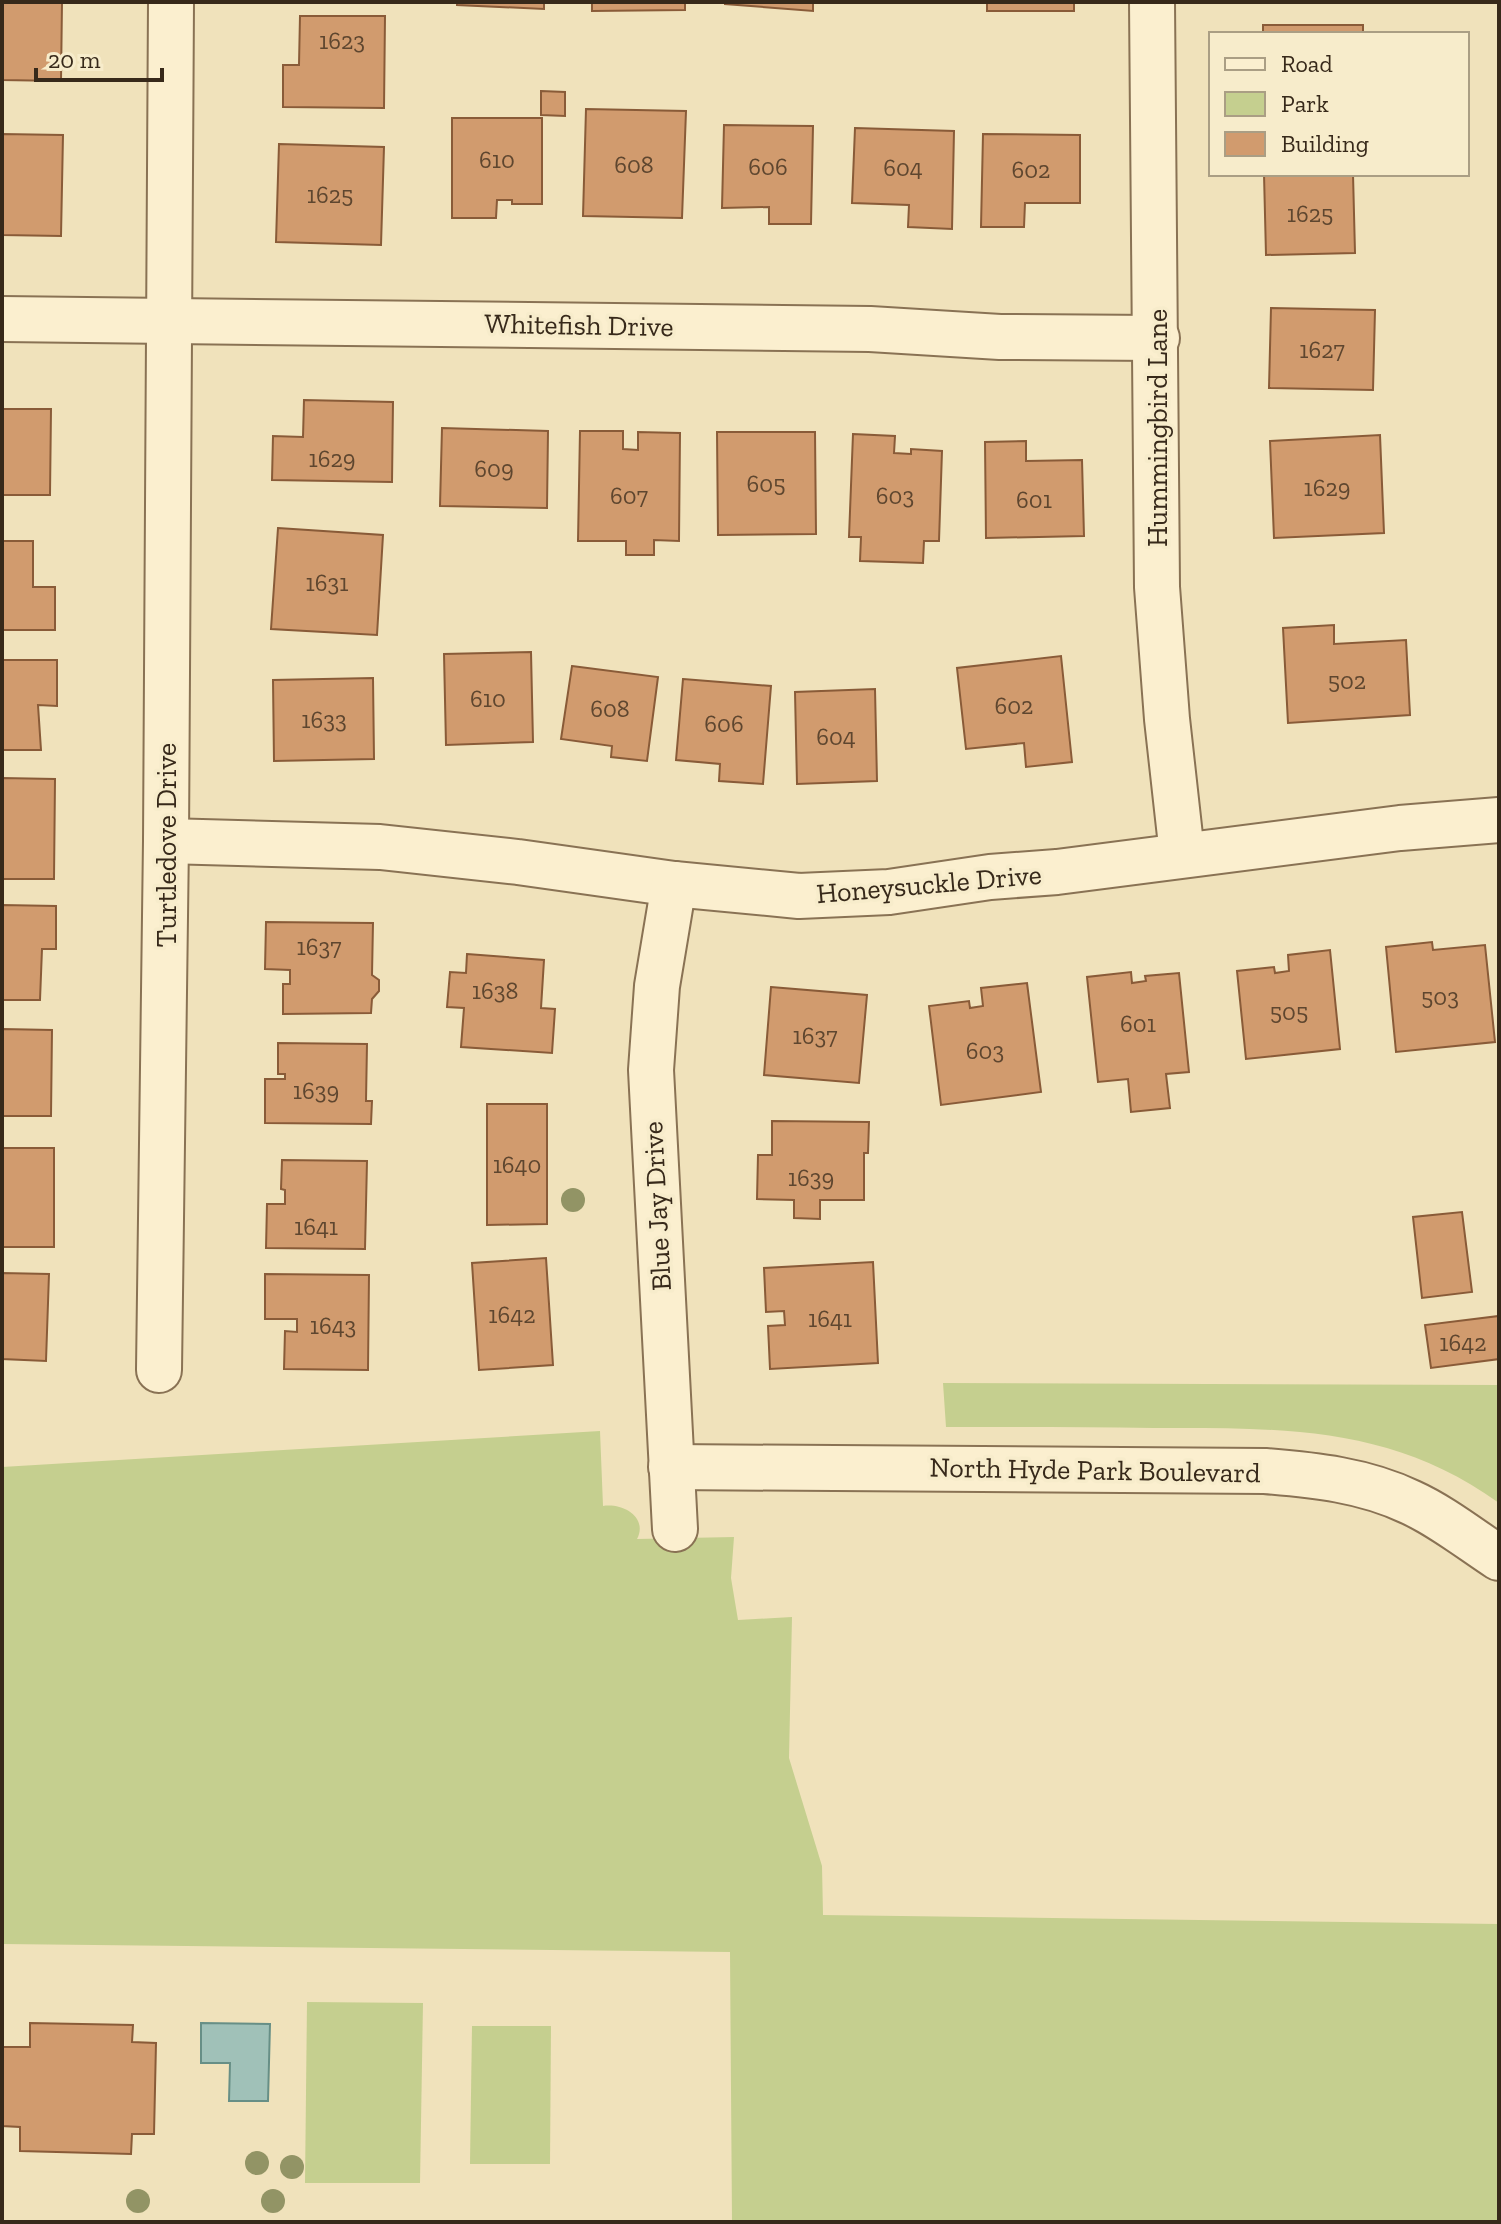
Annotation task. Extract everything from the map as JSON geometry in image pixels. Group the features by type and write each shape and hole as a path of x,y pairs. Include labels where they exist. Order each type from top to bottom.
{"street":[{"name":"Turtledove Drive","path":"159,1370 171,2"},
{"name":"Hummingbird Lane","path":"1152,2 1157,587 1182,854"},
{"name":"Whitefish Drive","path":"2,319 815,328 1000,337 1157,338"},
{"name":"Honeysuckle Drive","path":"166,841 380,847 674,884 799,896 889,892 1400,828 1499,820"},
{"name":"Blue Jay Drive","path":"674,884 657,986 651,1070 675,1529"},
{"name":"North Hyde Park Boulevard","path":"671,1467 1233,1471 1315,1475 1360,1484 1411,1502 1499,1558"}],"green space":[{"path":"943,1383 1499,1385 1499,1503 1458,1477 1417,1458 1333,1436 1246,1429 946,1427"},
{"path":"600,1431 603,1506 619,1507 632,1514 639,1525 637,1539 734,1537 731,1578 738,1620 792,1617 789,1758 822,1866 823,1915 1499,1924 1499,2222 732,2222 730,1952 2,1944 2,1467"},
{"path":"307,2002 423,2003 420,2183 305,2183"},
{"path":"472,2026 551,2026 550,2164 470,2164"}],"water":[{"path":"201,2023 270,2024 268,2101 229,2101 230,2063 201,2063"}],"building":[{"path":"2,2 62,2 61,81 2,80"},
{"path":"457,2 544,2 544,9 457,5"},
{"path":"592,2 685,2 685,10 592,11"},
{"path":"813,2 813,11 725,4"},
{"path":"987,2 1074,2 1074,11 987,11"},
{"path":"300,16 385,16 384,108 283,107 283,65 299,65"},
{"path":"1263,25 1363,25 1363,32 1263,32"},
{"path":"541,91 565,92 565,116 541,115"},
{"path":"586,109 686,111 682,218 583,216"},
{"path":"452,118 542,118 542,204 512,204 512,200 497,200 496,218 452,218"},
{"path":"724,125 813,126 811,224 769,224 769,207 722,208"},
{"path":"855,128 954,131 952,229 908,227 909,205 852,203"},
{"path":"2,134 63,135 61,236 2,235"},
{"path":"983,134 1080,135 1080,203 1025,203 1024,227 981,227"},
{"path":"279,144 384,147 381,245 276,242"},
{"path":"1264,176 1353,176 1355,253 1266,255"},
{"path":"1271,308 1375,310 1373,390 1269,388"},
{"path":"304,400 393,402 392,482 272,480 273,436 303,437"},
{"path":"2,409 51,409 50,495 2,495"},
{"path":"442,428 548,431 547,508 440,506"},
{"path":"580,431 623,431 623,449 638,450 638,432 680,433 679,541 654,540 654,555 626,555 626,541 578,541"},
{"path":"717,432 815,432 816,534 718,535"},
{"path":"853,434 895,436 894,453 911,454 911,449 942,451 939,541 924,541 923,563 860,561 861,537 849,537"},
{"path":"1380,435 1384,533 1274,538 1270,441"},
{"path":"1026,441 1026,461 1082,460 1084,536 986,538 985,442"},
{"path":"278,528 383,535 377,635 271,629"},
{"path":"2,541 33,541 33,587 55,587 55,630 2,630"},
{"path":"1334,625 1334,644 1406,640 1410,715 1288,723 1283,628"},
{"path":"531,652 533,742 446,745 444,654"},
{"path":"1061,656 1072,762 1026,767 1024,743 966,749 957,668"},
{"path":"2,660 57,660 57,706 38,705 41,750 2,750"},
{"path":"572,666 658,677 647,761 611,757 612,746 561,739"},
{"path":"373,678 374,759 274,761 273,680"},
{"path":"683,679 771,686 763,784 719,781 720,764 676,760"},
{"path":"875,689 877,781 797,784 795,692"},
{"path":"2,778 55,779 54,879 2,879"},
{"path":"2,905 56,906 56,949 42,949 40,1000 2,1000"},
{"path":"266,922 373,923 372,975 379,980 379,991 372,999 371,1013 283,1014 283,984 290,984 290,970 265,969"},
{"path":"1432,942 1433,950 1485,945 1495,1042 1396,1052 1386,947"},
{"path":"1330,950 1340,1049 1246,1059 1237,971 1274,967 1275,973 1289,971 1288,955"},
{"path":"467,954 544,960 541,1008 555,1009 552,1053 461,1047 464,1008 447,1007 450,972 466,973"},
{"path":"1131,972 1132,983 1146,981 1145,976 1179,973 1189,1072 1166,1074 1170,1108 1131,1112 1128,1079 1098,1082 1087,977"},
{"path":"1027,983 1041,1092 941,1105 929,1006 969,1001 970,1008 983,1006 981,988"},
{"path":"771,987 867,995 859,1083 764,1075"},
{"path":"2,1029 52,1030 51,1116 2,1116"},
{"path":"278,1043 367,1044 366,1101 372,1101 371,1124 265,1123 265,1079 285,1079 285,1074 278,1074"},
{"path":"487,1104 547,1104 547,1224 487,1225"},
{"path":"772,1121 869,1122 868,1153 864,1153 864,1200 820,1200 820,1219 794,1218 794,1200 757,1199 758,1155 772,1155"},
{"path":"2,1148 54,1148 54,1247 2,1247"},
{"path":"282,1160 367,1161 365,1249 266,1248 267,1204 285,1204 285,1190 281,1189"},
{"path":"1462,1212 1472,1292 1422,1298 1413,1217"},
{"path":"546,1258 553,1365 479,1370 472,1263"},
{"path":"873,1262 878,1363 770,1369 768,1326 785,1325 784,1311 766,1312 764,1268"},
{"path":"2,1273 49,1274 46,1361 2,1359"},
{"path":"265,1274 369,1275 368,1370 284,1369 285,1331 297,1332 297,1319 265,1319"},
{"path":"1499,1316 1499,1359 1431,1368 1425,1325"},
{"path":"30,2023 133,2025 132,2042 156,2043 154,2134 132,2134 131,2154 20,2151 20,2127 2,2126 2,2047 30,2047"}]}
